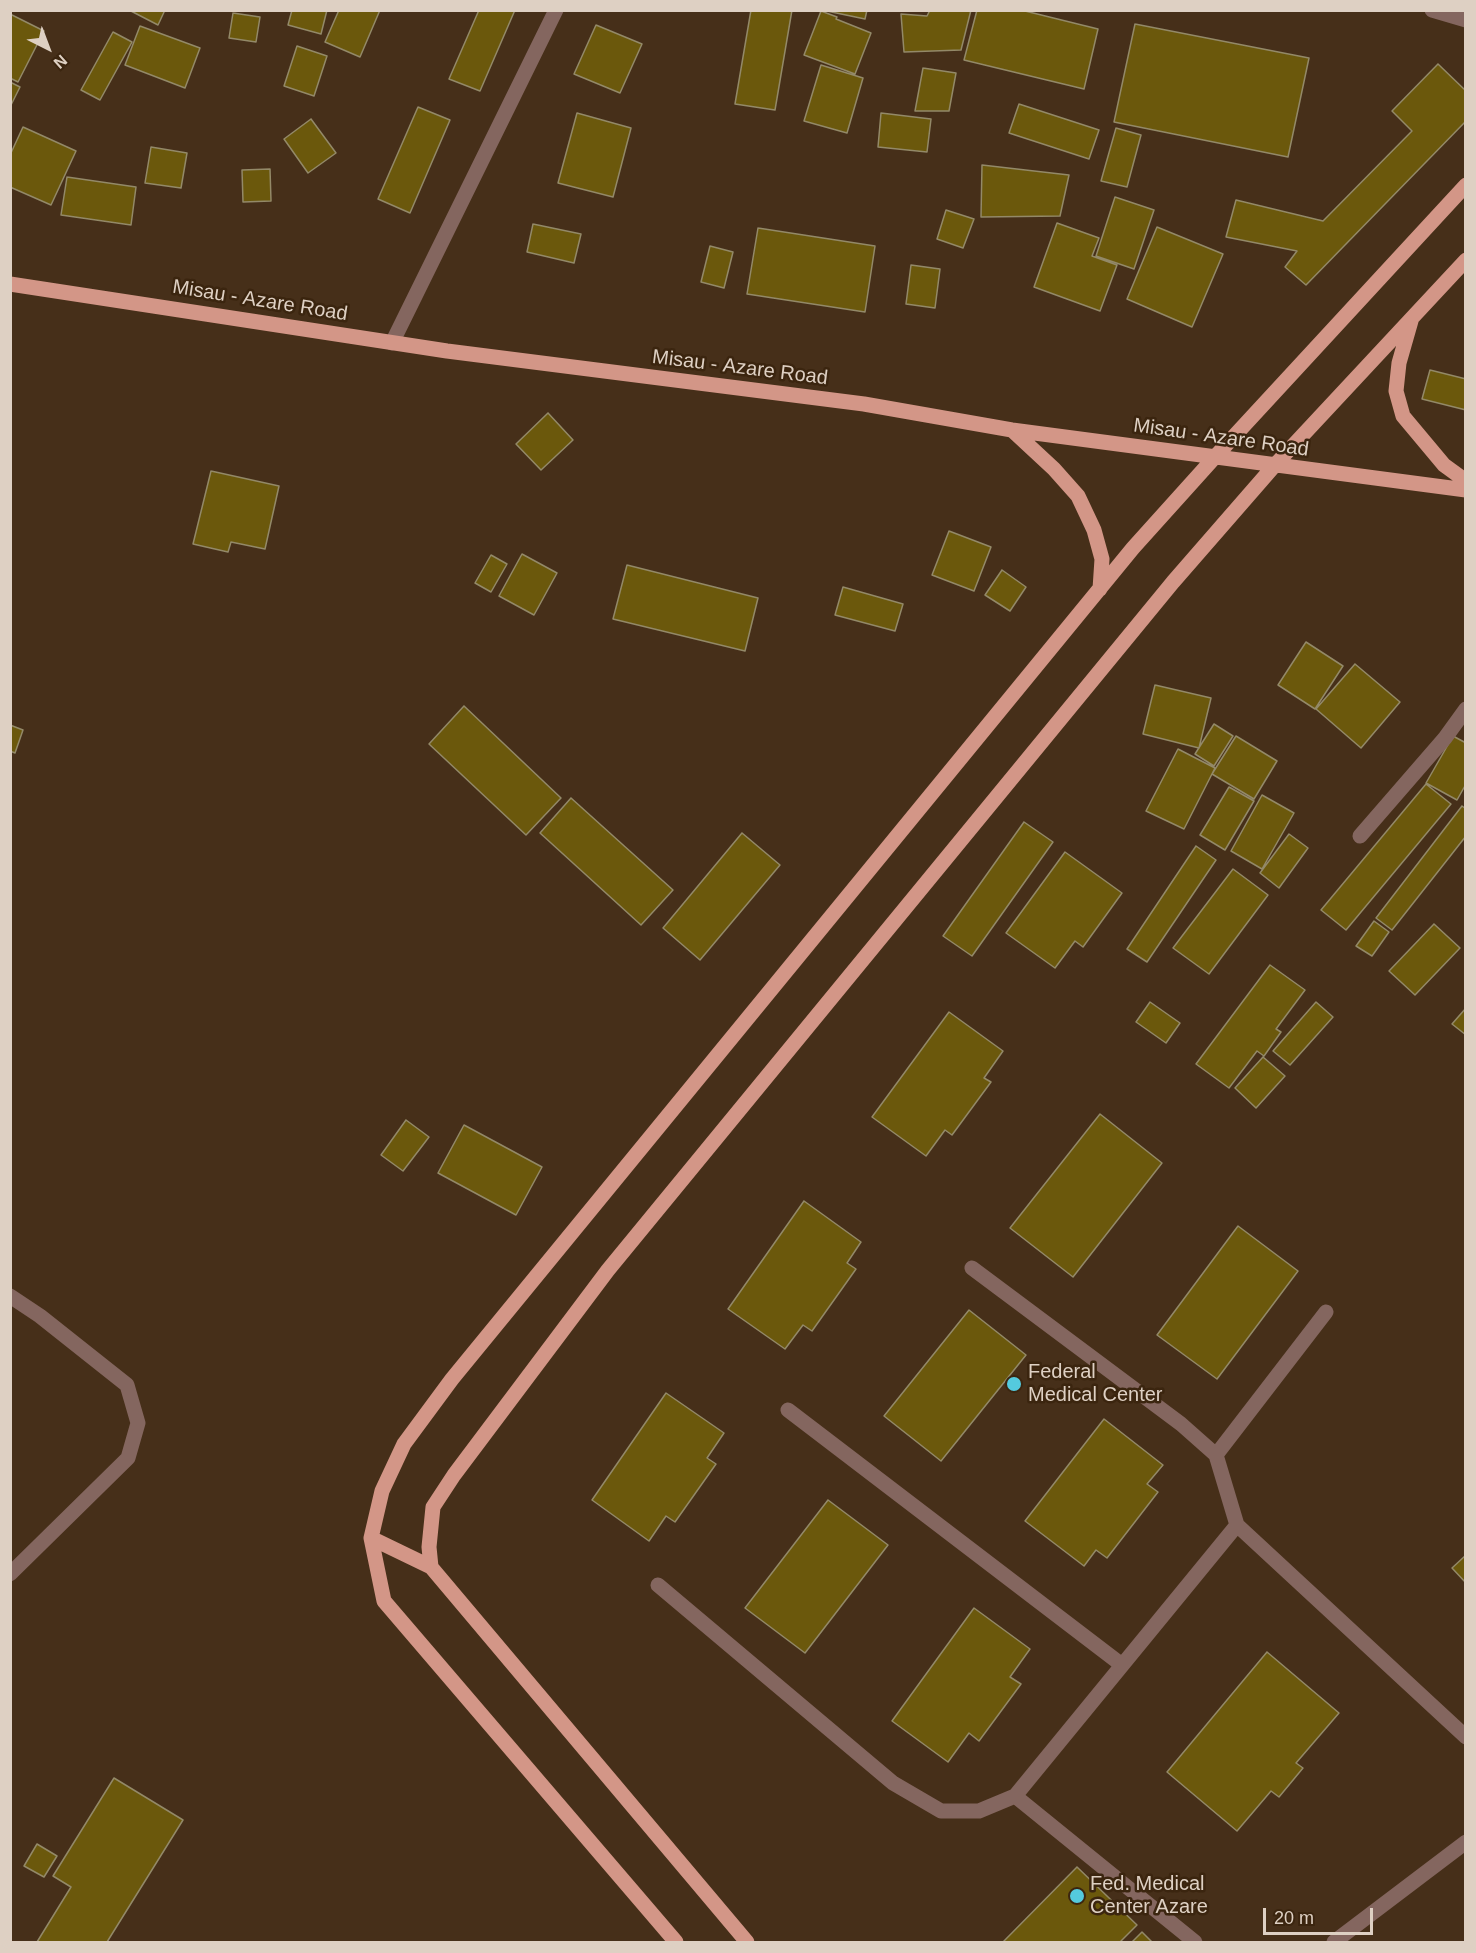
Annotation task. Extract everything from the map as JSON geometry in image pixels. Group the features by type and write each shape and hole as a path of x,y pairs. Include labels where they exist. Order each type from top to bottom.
{"main road":[{"path":"676,1942 384,1601 371,1538 382,1491 404,1444 452,1379 1133,548 1466,185"},
{"path":"431,1567 429,1547 433,1507 454,1475 608,1270 1158,600 1274,466 1466,260"},
{"name":"Misau - Azare Road","path":"10,284 392,343 864,404 1012,430 1466,490"},
{"path":"1412,318 1399,363 1395,391 1403,416 1444,465 1466,481"},
{"path":"1012,430 1078,496 1094,530 1102,559 1100,589"},
{"path":"371,1538 431,1567 747,1942"}],"street":[{"path":"392,343 556,10"},
{"path":"1432,10 1466,20"},
{"path":"1360,836 1445,738 1466,709"},
{"path":"972,1268 1180,1424 1216,1455 1237,1525 1466,1737"},
{"path":"10,1296 40,1316 127,1385 138,1424 128,1458 10,1575"},
{"path":"1216,1455 1326,1312"},
{"path":"788,1410 1122,1665"},
{"path":"658,1585 893,1783 941,1811 979,1811 1015,1796 1237,1525"},
{"path":"1015,1796 1195,1942"},
{"path":"1334,1942 1466,1842"}],"building":[{"path":"129,10 165,10 158,25"},
{"path":"292,10 327,10 321,34 288,25"},
{"path":"339,10 380,10 360,57 325,42"},
{"path":"479,10 515,10 480,91 449,79"},
{"path":"751,10 792,10 775,110 735,104"},
{"path":"822,10 867,10 865,19"},
{"path":"930,10 971,10 961,50 904,52 901,14 927,16"},
{"path":"977,10 1021,10 1098,29 1084,89 964,60"},
{"path":"821,11 871,33 855,74 804,55"},
{"path":"233,13 260,17 256,42 229,38"},
{"path":"10,14 44,31 18,82 10,78"},
{"path":"1135,24 1309,58 1288,157 1114,122"},
{"path":"596,25 642,44 620,93 574,74"},
{"path":"140,26 200,48 185,88 125,65"},
{"path":"113,32 132,42 100,100 81,90"},
{"path":"297,46 327,56 314,96 284,86"},
{"path":"1438,64 1466,91 1466,121 1306,285 1285,267 1297,251 1226,237 1236,200 1323,221 1412,131 1392,111"},
{"path":"821,65 863,78 847,133 804,121"},
{"path":"923,68 956,73 949,111 915,111"},
{"path":"10,82 20,87 10,107"},
{"path":"1019,104 1099,130 1089,159 1009,133"},
{"path":"418,107 450,120 410,213 378,199"},
{"path":"577,113 631,128 613,197 558,183"},
{"path":"881,113 931,119 927,152 878,147"},
{"path":"311,119 336,153 308,173 284,139"},
{"path":"23,127 76,151 51,205 10,187 10,155"},
{"path":"1116,128 1141,135 1127,187 1101,181"},
{"path":"151,147 187,153 181,188 145,183"},
{"path":"982,165 1069,175 1060,216 981,217"},
{"path":"270,169 271,201 243,202 242,170"},
{"path":"67,177 136,187 131,225 61,215"},
{"path":"1115,197 1154,210 1134,269 1096,256"},
{"path":"946,210 974,219 963,248 937,239"},
{"path":"1057,223 1099,238 1092,256 1117,265 1100,311 1034,287"},
{"path":"533,224 581,234 574,263 527,252"},
{"path":"1157,227 1223,254 1192,327 1127,299"},
{"path":"758,228 875,246 865,312 747,294"},
{"path":"710,246 733,252 724,288 701,282"},
{"path":"911,265 940,269 935,308 906,304"},
{"path":"1430,370 1466,379 1466,410 1422,399"},
{"path":"548,413 573,440 541,470 516,444"},
{"path":"211,471 279,486 265,549 231,542 228,552 193,544"},
{"path":"949,531 991,547 974,591 932,575"},
{"path":"522,554 557,573 534,615 499,596"},
{"path":"491,555 507,564 491,592 475,583"},
{"path":"627,565 758,598 745,651 613,619"},
{"path":"1002,570 1026,587 1010,611 985,595"},
{"path":"843,587 903,604 895,631 835,615"},
{"path":"1306,642 1343,666 1315,709 1278,685"},
{"path":"1355,664 1400,702 1361,748 1316,709"},
{"path":"1155,685 1211,698 1199,748 1143,734"},
{"path":"464,706 561,798 526,835 429,744"},
{"path":"1214,724 1233,736 1214,766 1195,754"},
{"path":"10,725 23,730 15,753 10,751"},
{"path":"1236,736 1277,761 1254,799 1212,774"},
{"path":"1453,736 1466,743 1466,784 1457,800 1426,783"},
{"path":"1178,749 1215,768 1184,829 1146,811"},
{"path":"1426,784 1451,804 1346,930 1321,910"},
{"path":"1229,787 1254,801 1225,850 1200,835"},
{"path":"1262,795 1294,813 1262,869 1231,851"},
{"path":"571,798 673,890 641,925 540,833"},
{"path":"1462,806 1466,809 1466,836 1392,930 1376,918"},
{"path":"1024,822 1053,842 972,956 943,936"},
{"path":"742,833 780,865 700,960 663,928"},
{"path":"1289,834 1308,848 1279,888 1260,873"},
{"path":"1196,846 1216,860 1147,962 1127,949"},
{"path":"1065,852 1122,893 1083,947 1075,941 1055,968 1006,933"},
{"path":"1233,869 1268,895 1209,974 1173,948"},
{"path":"1374,921 1389,932 1372,956 1356,946"},
{"path":"1434,924 1460,948 1415,995 1389,971"},
{"path":"1270,965 1305,990 1276,1029 1281,1032 1264,1056 1257,1051 1229,1088 1196,1064"},
{"path":"1150,1002 1180,1023 1166,1043 1136,1022"},
{"path":"1316,1002 1333,1017 1290,1065 1273,1051"},
{"path":"1466,1008 1466,1035 1452,1024"},
{"path":"949,1012 1003,1051 984,1078 991,1082 952,1135 945,1130 926,1156 872,1117"},
{"path":"1263,1057 1285,1076 1256,1108 1235,1088"},
{"path":"1100,1114 1162,1163 1073,1277 1010,1228"},
{"path":"406,1120 429,1137 403,1171 381,1155"},
{"path":"464,1125 542,1167 516,1215 438,1173"},
{"path":"804,1201 861,1242 847,1263 856,1269 812,1331 803,1325 785,1349 728,1309"},
{"path":"1238,1226 1298,1271 1217,1379 1157,1335"},
{"path":"969,1310 1026,1355 941,1461 884,1416"},
{"path":"666,1393 724,1433 707,1458 716,1464 675,1522 666,1516 649,1541 592,1500"},
{"path":"1104,1419 1163,1465 1147,1484 1158,1492 1107,1558 1096,1550 1084,1566 1025,1521"},
{"path":"828,1500 888,1545 805,1653 745,1608"},
{"path":"1466,1555 1466,1583 1452,1568"},
{"path":"974,1608 1030,1649 1010,1677 1021,1684 979,1741 969,1733 948,1762 892,1721"},
{"path":"1267,1652 1339,1713 1296,1763 1303,1768 1279,1797 1271,1791 1237,1831 1167,1772"},
{"path":"114,1778 183,1820 107,1942 37,1942 71,1887 53,1876"},
{"path":"37,1844 57,1856 44,1877 24,1866"},
{"name":"Fed. Medical Center Azare","path":"1077,1867 1137,1925 1120,1942 1003,1942"},
{"path":"1142,1932 1152,1942 1132,1942"}],"place":[{"name":"Federal Medical Center","path":"1014,1384"},
{"name":"Fed. Medical Center Azare","path":"1077,1896"}]}
